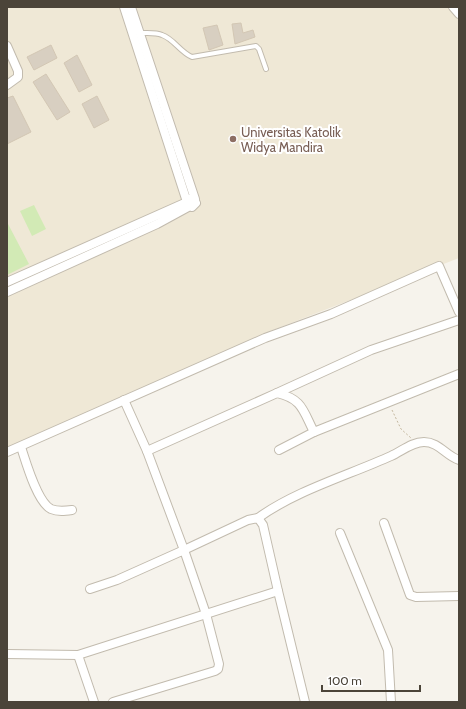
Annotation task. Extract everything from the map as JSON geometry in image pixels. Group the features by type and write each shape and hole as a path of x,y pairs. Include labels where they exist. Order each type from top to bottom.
{"street":[{"path":"124,7 148,70 190,202"},
{"path":"131,7 140,33 148,70"},
{"path":"453,7 459,14"},
{"path":"7,46 18,71 18,77 7,85"},
{"path":"7,282 190,202"},
{"path":"7,292 157,224 190,202"},
{"path":"7,452 258,342 331,314 439,266 459,312"},
{"path":"147,451 371,350 459,320"},
{"path":"279,450 314,432 459,374"},
{"path":"277,393 291,398 302,406 314,432"},
{"path":"113,702 218,669 219,664 206,614 184,550 147,451 124,400"},
{"path":"90,590 117,580 248,520 258,518 284,502 392,455 415,443 432,443 448,455 459,460"},
{"path":"21,447 31,476 46,506 60,511 72,510"},
{"path":"258,518 263,525 305,702"},
{"path":"384,524 410,595 416,597 459,596"},
{"path":"340,533 388,650 391,702"},
{"path":"7,654 78,655 278,591"},
{"path":"78,655 94,702"}],"lane":[{"path":"140,33 157,33 164,35 184,54 192,57 256,46 259,49 266,68"}],"path":[{"path":"389,402 398,423 415,443"}],"shaded area":[{"name":"Universitas Katolik Widya Mandira","path":"7,7 448,7 459,20 459,258 273,330 7,449"}],"green space":[{"path":"34,205 46,229 32,236 20,211"},
{"path":"7,222 29,264 7,275"}],"building":[{"path":"241,23 243,33 253,30 255,37 235,44 232,24"},
{"path":"217,25 223,45 209,50 203,28"},
{"path":"51,45 57,58 34,70 27,57"},
{"path":"77,55 92,85 79,92 64,63"},
{"path":"46,74 70,112 57,120 33,82"},
{"path":"13,96 31,132 7,144 7,98"},
{"path":"97,96 109,120 94,128 82,104"}],"place":[{"name":"Universitas Katolik Widya Mandira","path":"233,139"}]}
